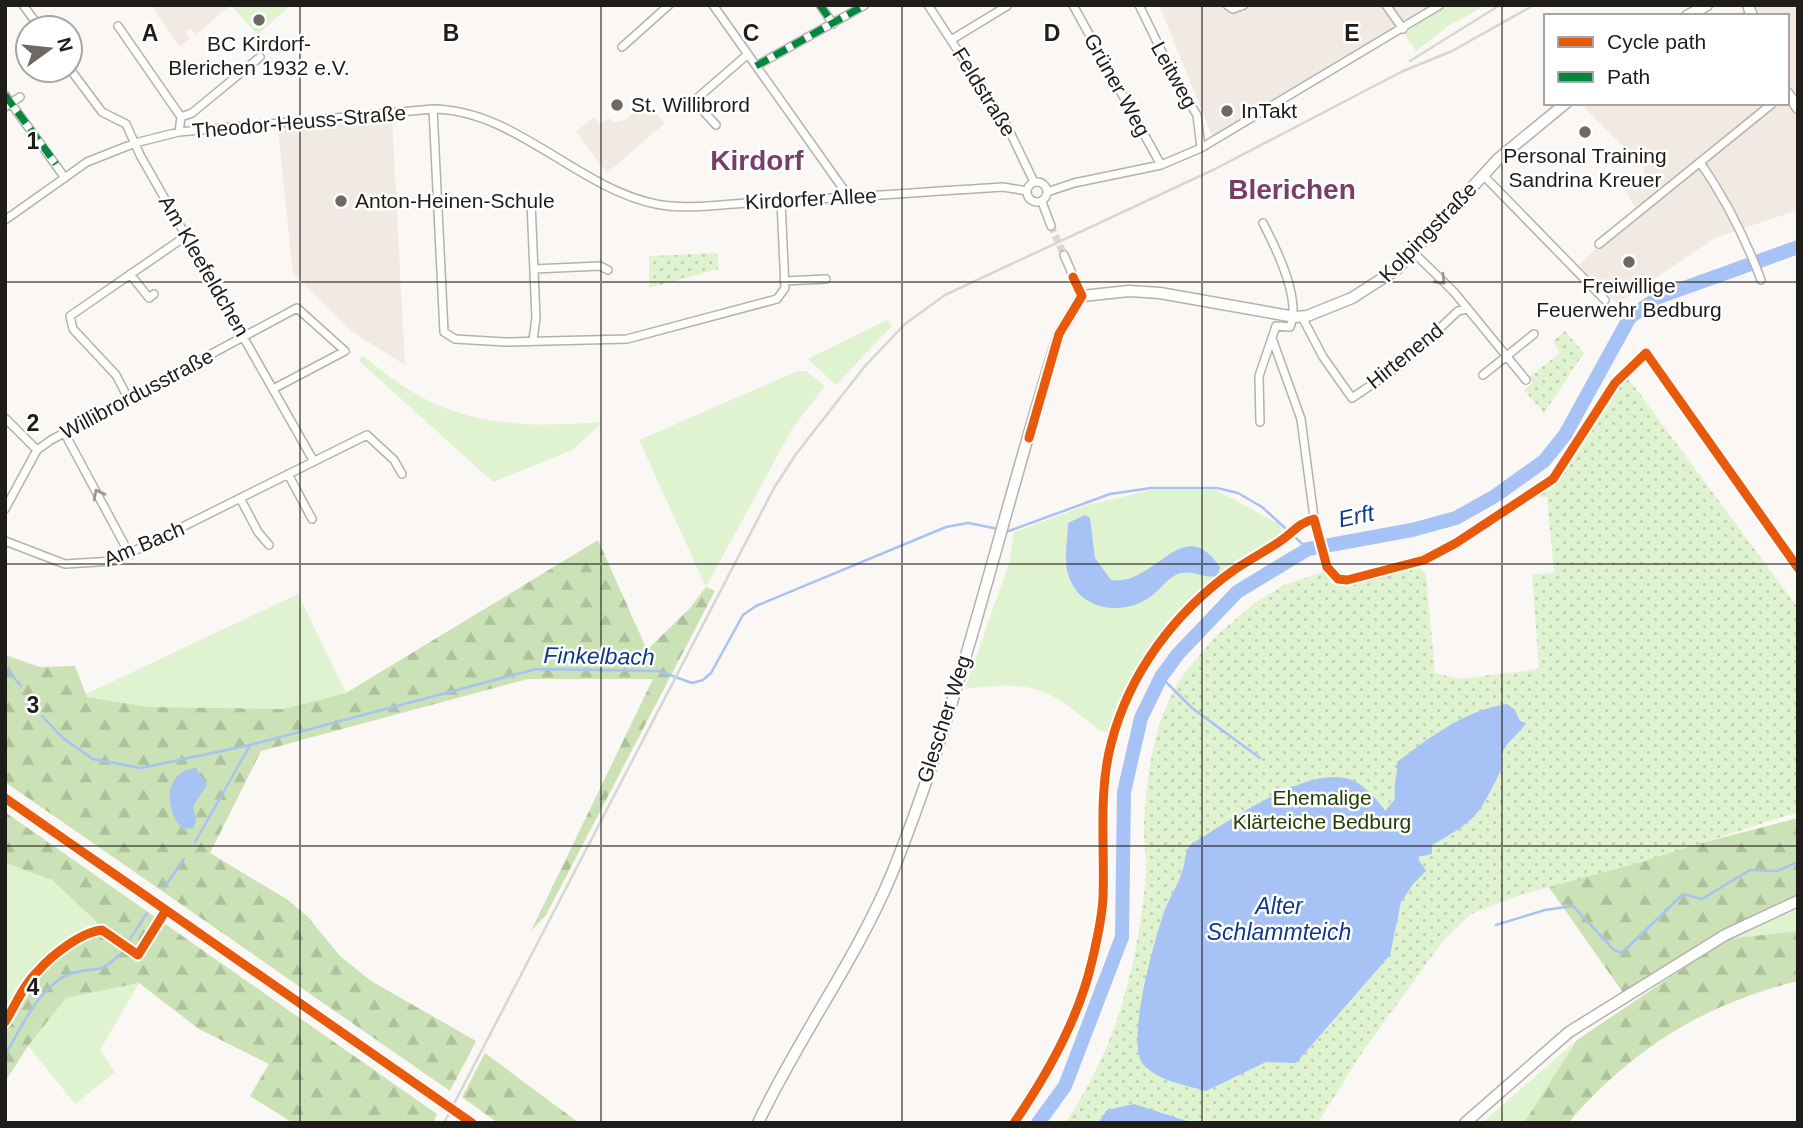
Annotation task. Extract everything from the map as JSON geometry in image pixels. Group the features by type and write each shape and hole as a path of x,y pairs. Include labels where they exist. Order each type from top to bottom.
{"street":[{"path":"622,47 670,5"},
{"path":"713,5 849,197"},
{"path":"820,5 833,24"},
{"path":"756,66 865,5"},
{"name":"Feldstraße","path":"928,5 1007,126 1034,182 1042,184 1047,192"},
{"name":"Grüner Weg","path":"1073,5 1161,165"},
{"name":"Leitweg","path":"1139,5 1178,85 1197,114 1201,148"},
{"path":"1227,5 1233,9 1244,5"},
{"path":"1387,5 1403,29"},
{"path":"1051,226 1042,202 1047,192 1161,165 1201,148 1440,5"},
{"path":"1691,14 1707,5"},
{"path":"951,40 1007,6"},
{"path":"118,26 181,117 179,132"},
{"path":"716,125 694,101 748,54"},
{"path":"181,117 192,113 260,57"},
{"name":"Am Kleefeldchen","path":"81,84 102,111 126,124 313,460"},
{"path":"5,94 8,105 65,178"},
{"path":"8,105 20,97"},
{"name":"Kolpingstraße","path":"1298,317 1352,298 1377,284 1414,253 1483,175 1519,140 1563,105"},
{"path":"1599,244 1771,105"},
{"path":"433,109 444,332 455,339 626,339 777,299 782,296 784,281 781,201"},
{"name":"Theodor-Heuss-Straße","path":"5,220 100,155 135,143 179,132 433,109 480,118 600,182"},
{"path":"1700,162 1725,199 1746,239 1761,280"},
{"name":"Kolpingstraße","path":"1483,175 1605,300"},
{"name":"Kirdorfer Allee","path":"600,182 641,199 670,206 1003,187 1027,191"},
{"path":"1034,182 1027,191 1030,200 1042,202"},
{"path":"531,202 533,340"},
{"path":"1263,223 1282,268 1298,317"},
{"path":"128,398 116,375 73,328 70,316 186,236"},
{"path":"1414,253 1454,292 1526,380"},
{"path":"1064,255 1082,296 1129,291 1160,293 1298,317"},
{"path":"534,269 600,265 608,270"},
{"path":"130,274 149,298"},
{"path":"784,281 826,279"},
{"name":"Glescher Weg","path":"758,1123 790,1059 869,925 890,878 952,699 1059,334 1082,296"},
{"name":"Willibrordusstraße","path":"5,509 37,450 64,432 297,308 345,351 273,389"},
{"name":"Hirtenend","path":"1298,317 1352,398 1401,365 1458,311 1466,309"},
{"path":"1260,422 1259,376 1276,326 1290,327 1298,317"},
{"path":"1483,375 1534,334"},
{"path":"1273,341 1301,419 1316,530 1327,567 1338,579 1347,580 1424,560 1456,543"},
{"path":"5,418 37,450"},
{"path":"64,432 130,555"},
{"name":"Am Bach","path":"5,541 65,564 96,564 130,555 367,435 394,460 402,474"},
{"path":"288,474 312,519"},
{"path":"240,498 258,532 269,545"},
{"path":"1465,1123 1569,1032 1725,935 1798,901"}],"shaded area":[{"path":"151,5 229,7 196,34 190,28 186,32 190,38 180,47"},
{"path":"1159,5 1431,5 1213,138"},
{"path":"1755,5 1798,5 1798,210 1715,238 1617,304 1579,265 1637,210 1626,191 1644,178 1644,167 1582,105 1789,105 1789,14 1737,14"},
{"path":"647,101 665,123 607,173 576,131 595,117 600,124 609,118 613,123 625,120"},
{"name":"Anton-Heinen-Schule","path":"392,118 405,365 351,331 293,273 278,130"}],"green space":[{"name":"BC Kirdorf- Blerichen 1932 e.V.","path":"231,5 291,5 257,35"},
{"path":"1449,5 1486,5 1448,26 1416,51 1404,33"},
{"path":"717,253 719,269 649,288 649,256"},
{"path":"887,320 892,326 836,385 808,359"},
{"path":"1565,331 1584,353 1544,413 1524,390 1533,383 1529,377 1560,353 1553,341"},
{"path":"363,356 411,391 456,412 529,424 603,422 572,450 493,482 358,360"},
{"path":"798,371 806,371 825,386 792,429 706,587 639,440"},
{"name":"Ehemalige Klärteiche Bedburg","path":"1628,378 1798,608 1798,812 1645,861 1517,896 1471,914 1442,942 1361,1054 1318,1123 1065,1123 1098,1065 1122,1005 1137,942 1146,876 1144,823 1150,765 1159,726 1184,674 1216,636 1256,602 1282,586 1323,572 1334,584 1346,585 1418,566 1426,575 1435,673 1459,679 1539,669 1532,575 1554,572 1547,497 1524,497 1545,480 1575,446 1603,398"},
{"path":"1151,490 1216,490 1279,524 1284,534 1226,570 1162,634 1143,660 1113,728 1107,732 1100,731 1066,704 1038,690 1008,686 965,689 1009,563 1014,532 1088,505"},
{"path":"598,540 647,650 691,607 706,587 715,591 546,915 531,931 653,679 528,679 261,751 210,853 288,900 308,917 340,956 371,981 476,1041 450,1091 5,782 5,655 40,667 75,666 87,697 149,707 283,709 346,693"},
{"path":"298,594 346,693 283,709 149,707 87,697 86,694"},
{"path":"5,812 437,1114 433,1123 293,1123 250,1096 269,1064 199,1029 139,983 66,998 28,1046 5,1082 5,1028 24,996 42,971 99,931 98,923 52,880 5,863"},
{"path":"1798,818 1798,896 1722,932 1626,997 1546,883"},
{"path":"5,863 52,880 99,923 44,960 30,974 5,1015"},
{"path":"1798,909 1798,931 1727,939"},
{"path":"1798,931 1798,981 1731,1003 1671,1033 1617,1073 1568,1123 1524,1123 1577,1040 1727,939"},
{"path":"139,983 100,1050 115,1072 75,1104 28,1046 66,998"},
{"path":"1577,1040 1524,1123 1482,1123"},
{"path":"485,1053 579,1123 498,1123 462,1097"}],"water":[{"path":"1085,515 1090,518 1095,558 1111,580 1127,579 1142,573 1181,548 1193,546 1206,552 1220,567 1218,576 1181,573 1171,578 1147,599 1126,607 1103,607 1092,603 1075,588 1066,565 1068,523"},
{"name":"Alter Schlammteich","path":"1507,704 1515,710 1520,721 1526,723 1505,748 1502,768 1488,796 1469,821 1432,845 1432,854 1417,857 1426,871 1401,902 1390,955 1296,1063 1266,1062 1206,1091 1164,1078 1149,1070 1143,1064 1139,1053 1139,1016 1143,994 1164,912 1181,875 1191,844 1270,797 1316,779 1336,777 1354,781 1371,794 1385,811 1395,799 1397,762 1462,719"},
{"path":"196,768 207,785 193,806 196,822 193,828 183,829 172,812 170,793 177,776"},
{"path":"1134,1104 1193,1123 1098,1123 1107,1110"}],"waterway":[{"name":"Erft","path":"1038,1123 1065,1086 1122,937 1124,792 1141,718 1161,677 1178,654 1237,592 1308,549 1412,530 1456,518 1495,496 1544,461 1565,435 1630,317 1659,297 1798,247"},
{"name":"Finkelbach","path":"42,716 64,739 93,759 141,768 250,745 536,669 659,671 692,683 703,680 711,673 743,615 756,606 946,527 968,523 1009,531 1110,494 1151,488 1217,488 1238,493 1262,507 1308,549"},
{"name":"Finkelbach","path":"5,667 21,686"},
{"path":"1161,677 1192,708 1260,758"},
{"path":"195,842 249,747"},
{"path":"164,888 184,859"},
{"path":"1496,925 1545,910 1573,906 1614,950 1622,953 1683,894 1702,899 1750,870 1777,871 1798,862"},
{"path":"130,939 147,913"},
{"path":"5,1055 32,1009 49,988 70,974 105,966 119,955"}],"tunnel":[{"path":"1051,226 1064,255"}],"railway":[{"path":"1410,61 1500,5"},
{"path":"444,1123 774,488 796,454 865,366 905,324 945,295 1215,169 1401,72 1452,51 1534,5"}],"marked path":[{"path":"820,5 833,24"},
{"path":"756,66 865,5"},
{"path":"5,95 56,164"}],"cycle path":[{"path":"1029,438 1059,334 1082,296 1073,277"},
{"path":"1014,1123 1070,1025 1092,961 1103,898 1103,821 1107,763 1119,718 1142,669 1157,646 1192,605 1234,570 1314,519 1327,567 1338,579 1347,580 1424,560 1456,543 1553,479 1615,383 1646,353 1798,568"},
{"path":"5,798 472,1123"},
{"path":"5,1022 33,976 67,945 85,935 102,930 138,955 166,910"}],"place":[{"name":"BC Kirdorf- Blerichen 1932 e.V.","path":"259,20"},
{"name":"St. Willibrord","path":"617,105"},
{"name":"InTakt","path":"1227,111"},
{"name":"Personal Training Sandrina Kreuer","path":"1585,132"},
{"name":"Anton-Heinen-Schule","path":"341,201"},
{"name":"Freiwillige Feuerwehr Bedburg","path":"1629,262"}],"district":[{"name":"Kirdorf","path":"757,160"},
{"name":"Blerichen","path":"1292,189"}]}
